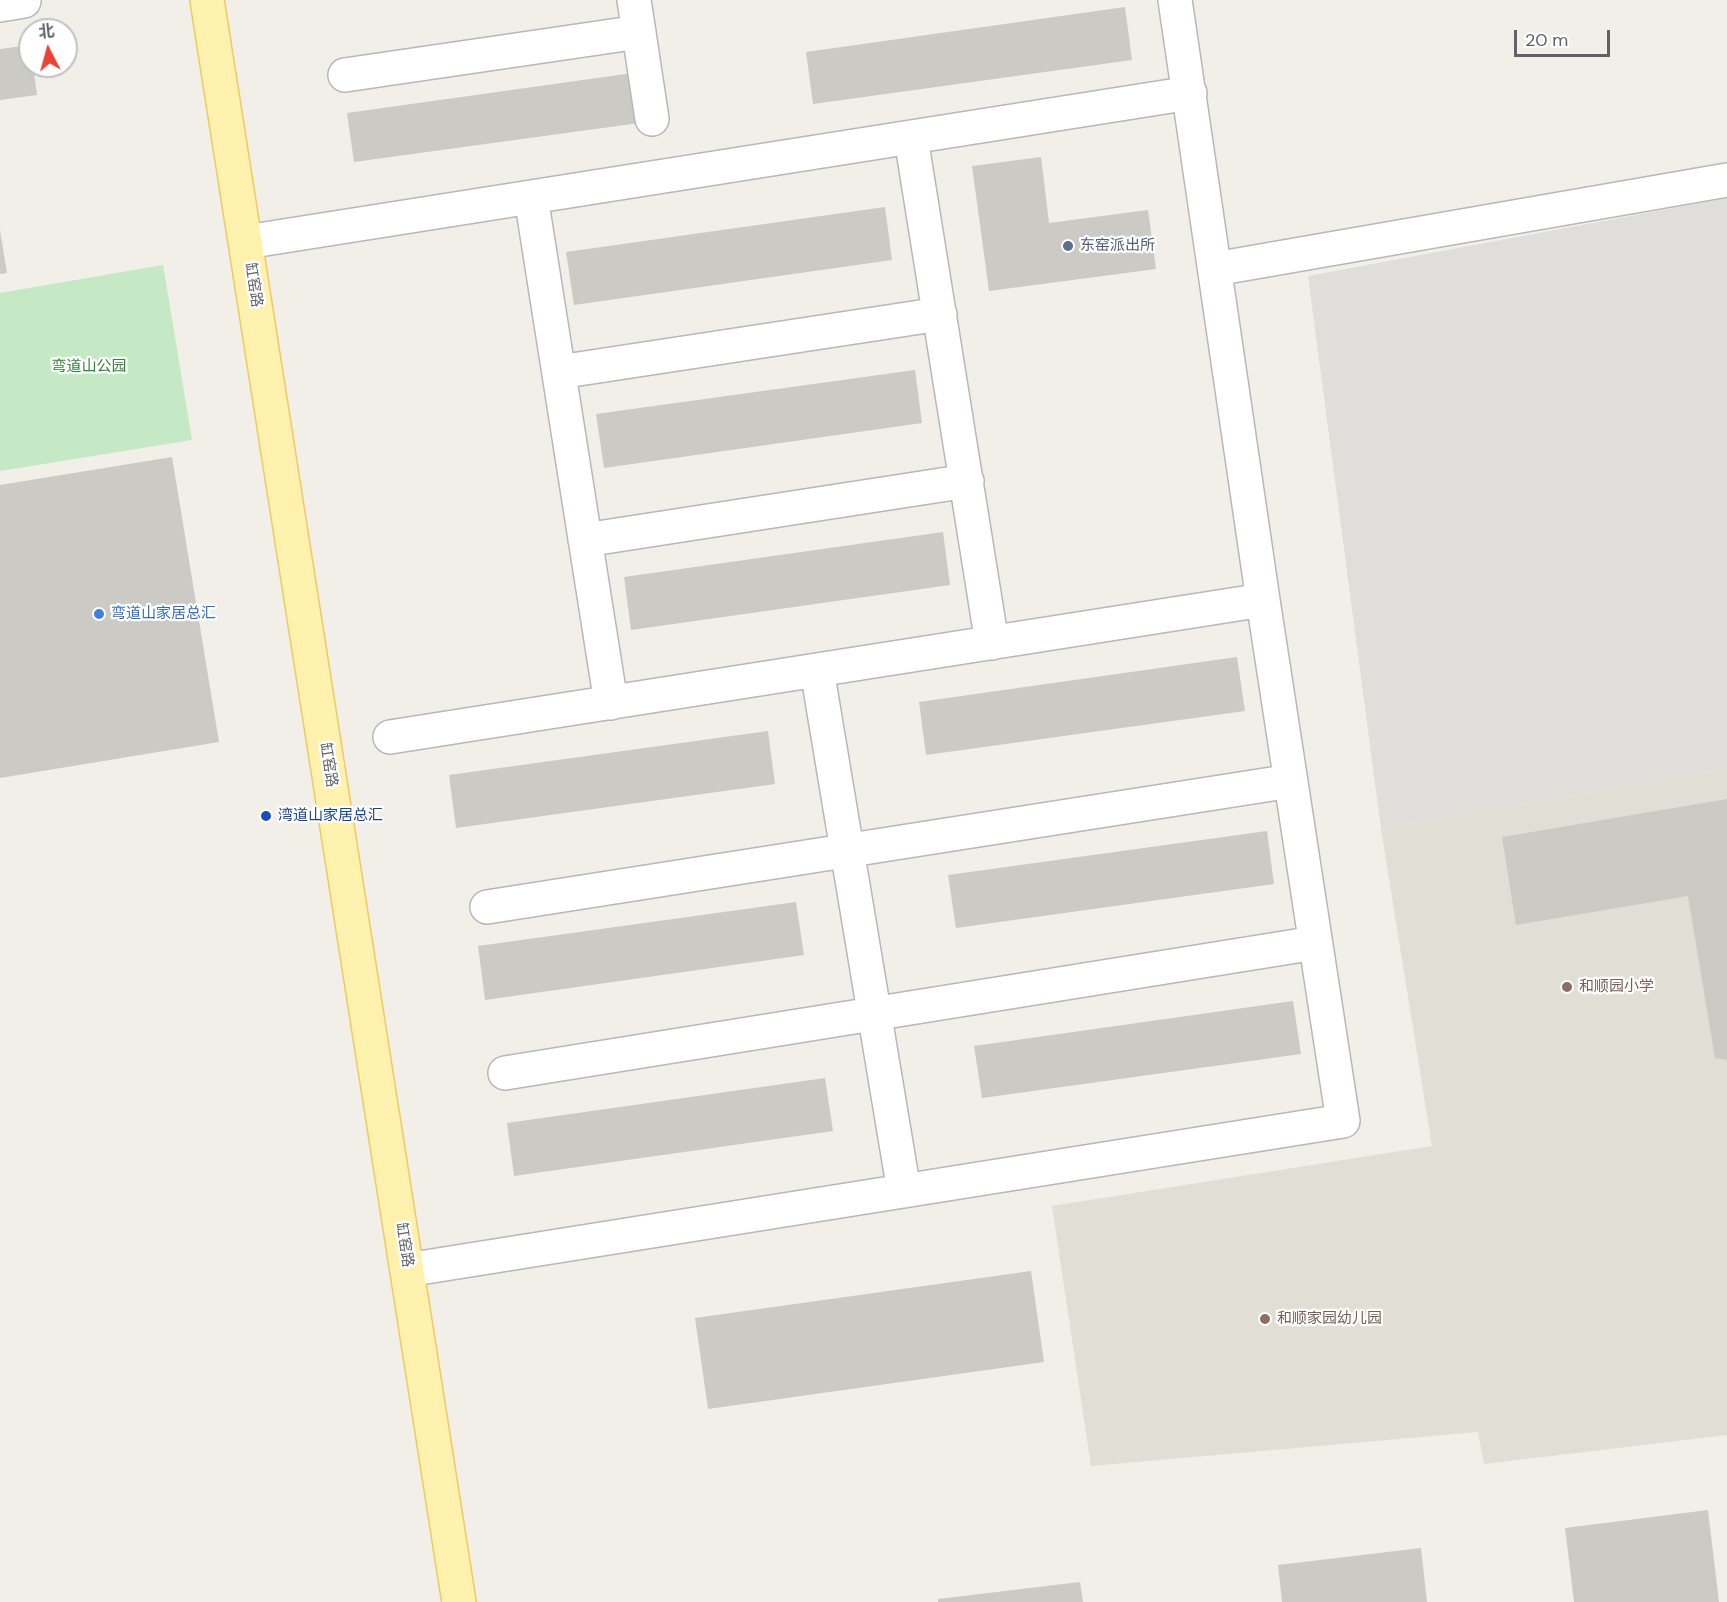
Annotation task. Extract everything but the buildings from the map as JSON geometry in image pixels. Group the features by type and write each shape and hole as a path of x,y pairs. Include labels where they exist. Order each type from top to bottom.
{"main road":[{"name":"缸窑路","path":"207,0 459,1602"}],"street":[{"path":"634,0 652,119"},
{"path":"408,1270 1343,1121 1263,600 1175,0"},
{"path":"345,75 639,32"},
{"path":"246,242 1190,93"},
{"path":"911,138 992,643"},
{"path":"1215,269 1727,180"},
{"path":"531,197 611,703"},
{"path":"559,372 939,314"},
{"path":"585,540 967,481"},
{"path":"390,737 1263,600"},
{"path":"817,670 904,1191"},
{"path":"487,907 1291,781"},
{"path":"505,1073 1316,943"}],"shaded area":[{"path":"1727,198 1727,769 1381,829 1308,276"},
{"name":"和顺园小学","path":"1727,769 1727,1435 1484,1464 1478,1432 1091,1466 1052,1206 1432,1146 1381,829"}],"green space":[{"name":"弯道山公园","path":"163,265 192,440 0,471 0,293"}],"place":[{"name":"东窑派出所","path":"1068,246"},
{"name":"弯道山家居总汇","path":"99,614"},
{"name":"湾道山家居总汇","path":"266,816"},
{"name":"和顺园小学","path":"1567,987"},
{"name":"和顺家园幼儿园","path":"1265,1319"}]}
